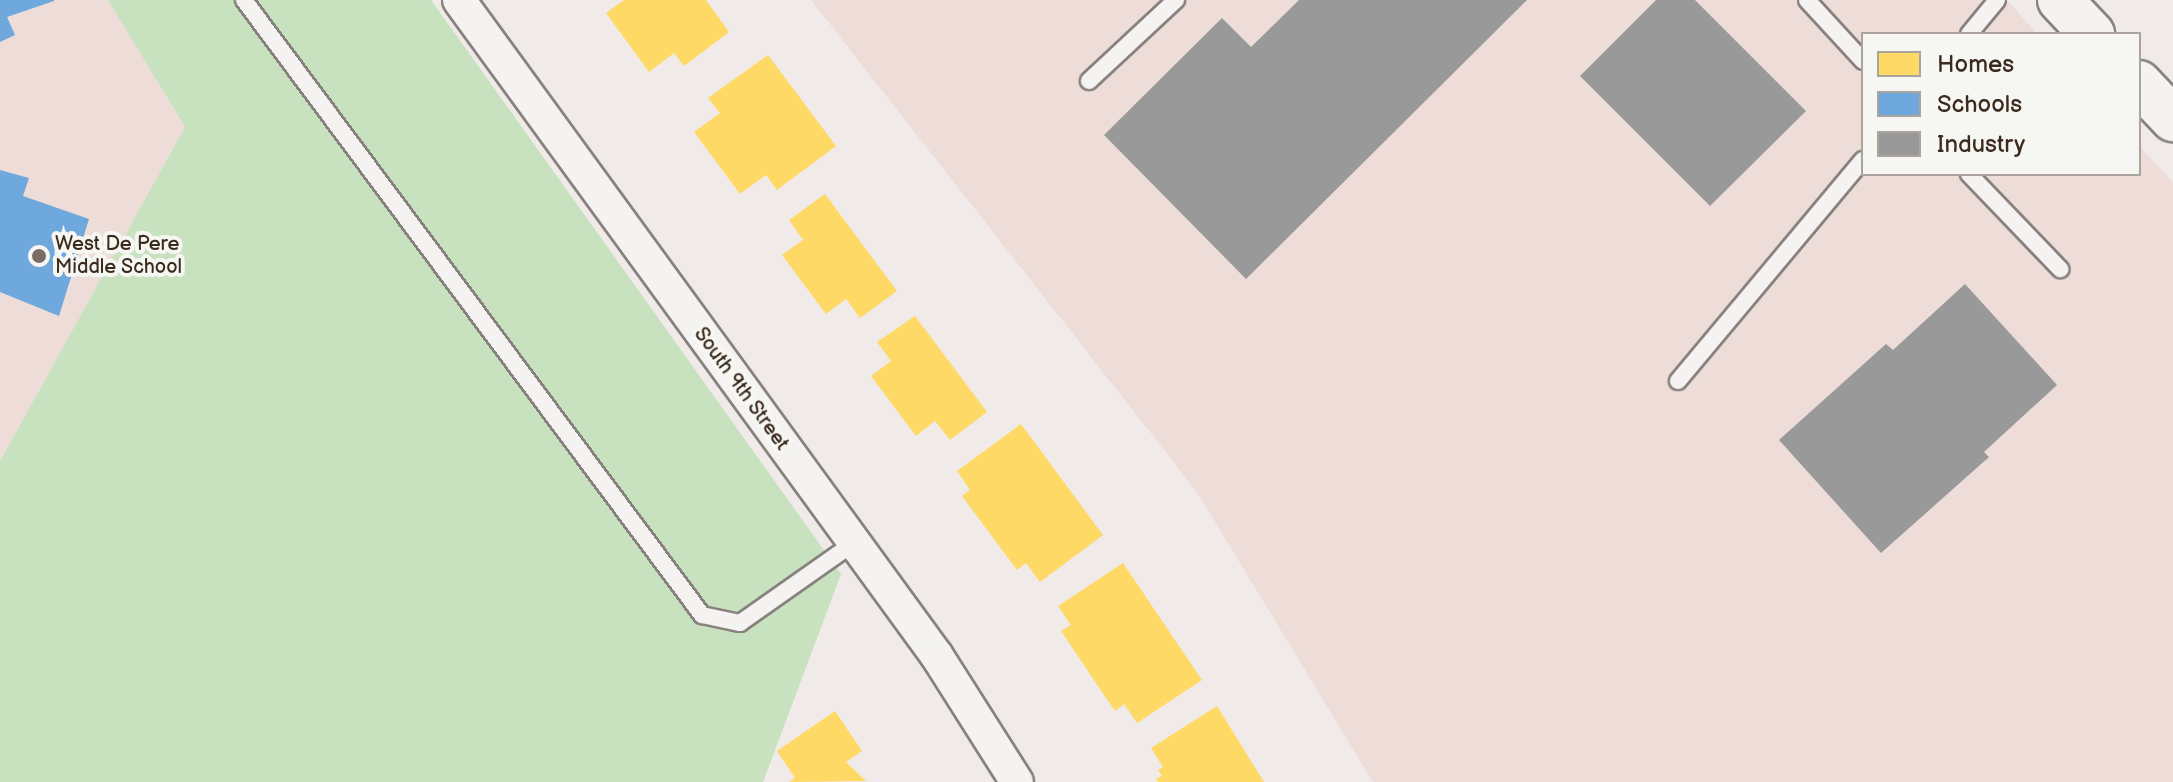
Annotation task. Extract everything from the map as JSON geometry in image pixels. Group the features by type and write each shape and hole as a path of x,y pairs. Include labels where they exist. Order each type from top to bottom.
{"main road":[{"path":"2060,0 2090,32"},
{"path":"2141,85 2173,119"}],"street":[{"name":"South 9th Street","path":"459,0 937,656 1017,782"}],"lane":[{"path":"244,0 702,615 740,623 854,543"},
{"path":"1089,81 1176,0"},
{"path":"1807,0 1861,59"},
{"path":"1971,32 1997,0"},
{"path":"1678,381 1861,162"},
{"path":"1971,176 2060,269"}],"shaded area":[{"path":"0,0 108,0 185,127 0,461"},
{"path":"811,0 2007,0 2035,32 1861,32 1861,176 2141,176 2141,148 2173,182 2173,782 1373,782 1197,492"}],"green space":[{"path":"108,0 431,0 841,574 763,782 0,782 0,461 185,127"}],"building: Homes":[{"path":"624,0 706,0 729,32 684,66 674,53 649,72 606,13"},
{"path":"768,55 836,146 777,190 766,175 740,194 694,132 720,113 708,98"},
{"path":"825,194 897,291 860,318 846,299 826,314 782,255 803,240 789,220"},
{"path":"915,316 987,412 950,440 935,421 916,436 871,376 891,361 877,342"},
{"path":"1021,424 1103,535 1040,582 1026,563 1017,570 962,496 970,490 957,471"},
{"path":"1123,563 1202,680 1137,723 1124,704 1115,711 1106,698 1061,631 1071,625 1058,606"},
{"path":"1217,706 1264,782 1158,782 1156,779 1162,776 1158,770 1163,767 1151,748"},
{"path":"835,711 862,751 846,762 866,781 789,782 795,778 777,751"}],"building: Schools":[{"path":"0,0 54,1 7,17 15,35 0,42"},
{"name":"West De Pere Middle School","path":"0,170 29,178 23,196 89,219 59,316 0,292"}],"building: Industry":[{"path":"1299,0 1527,0 1246,279 1104,135 1222,18 1251,47"},
{"path":"1656,0 1695,0 1806,111 1710,206 1580,76"},
{"path":"1965,284 2057,385 1984,452 1989,457 1881,553 1779,440 1886,344 1893,350"}],"place":[{"name":"West De Pere Middle School","path":"39,256"}]}
